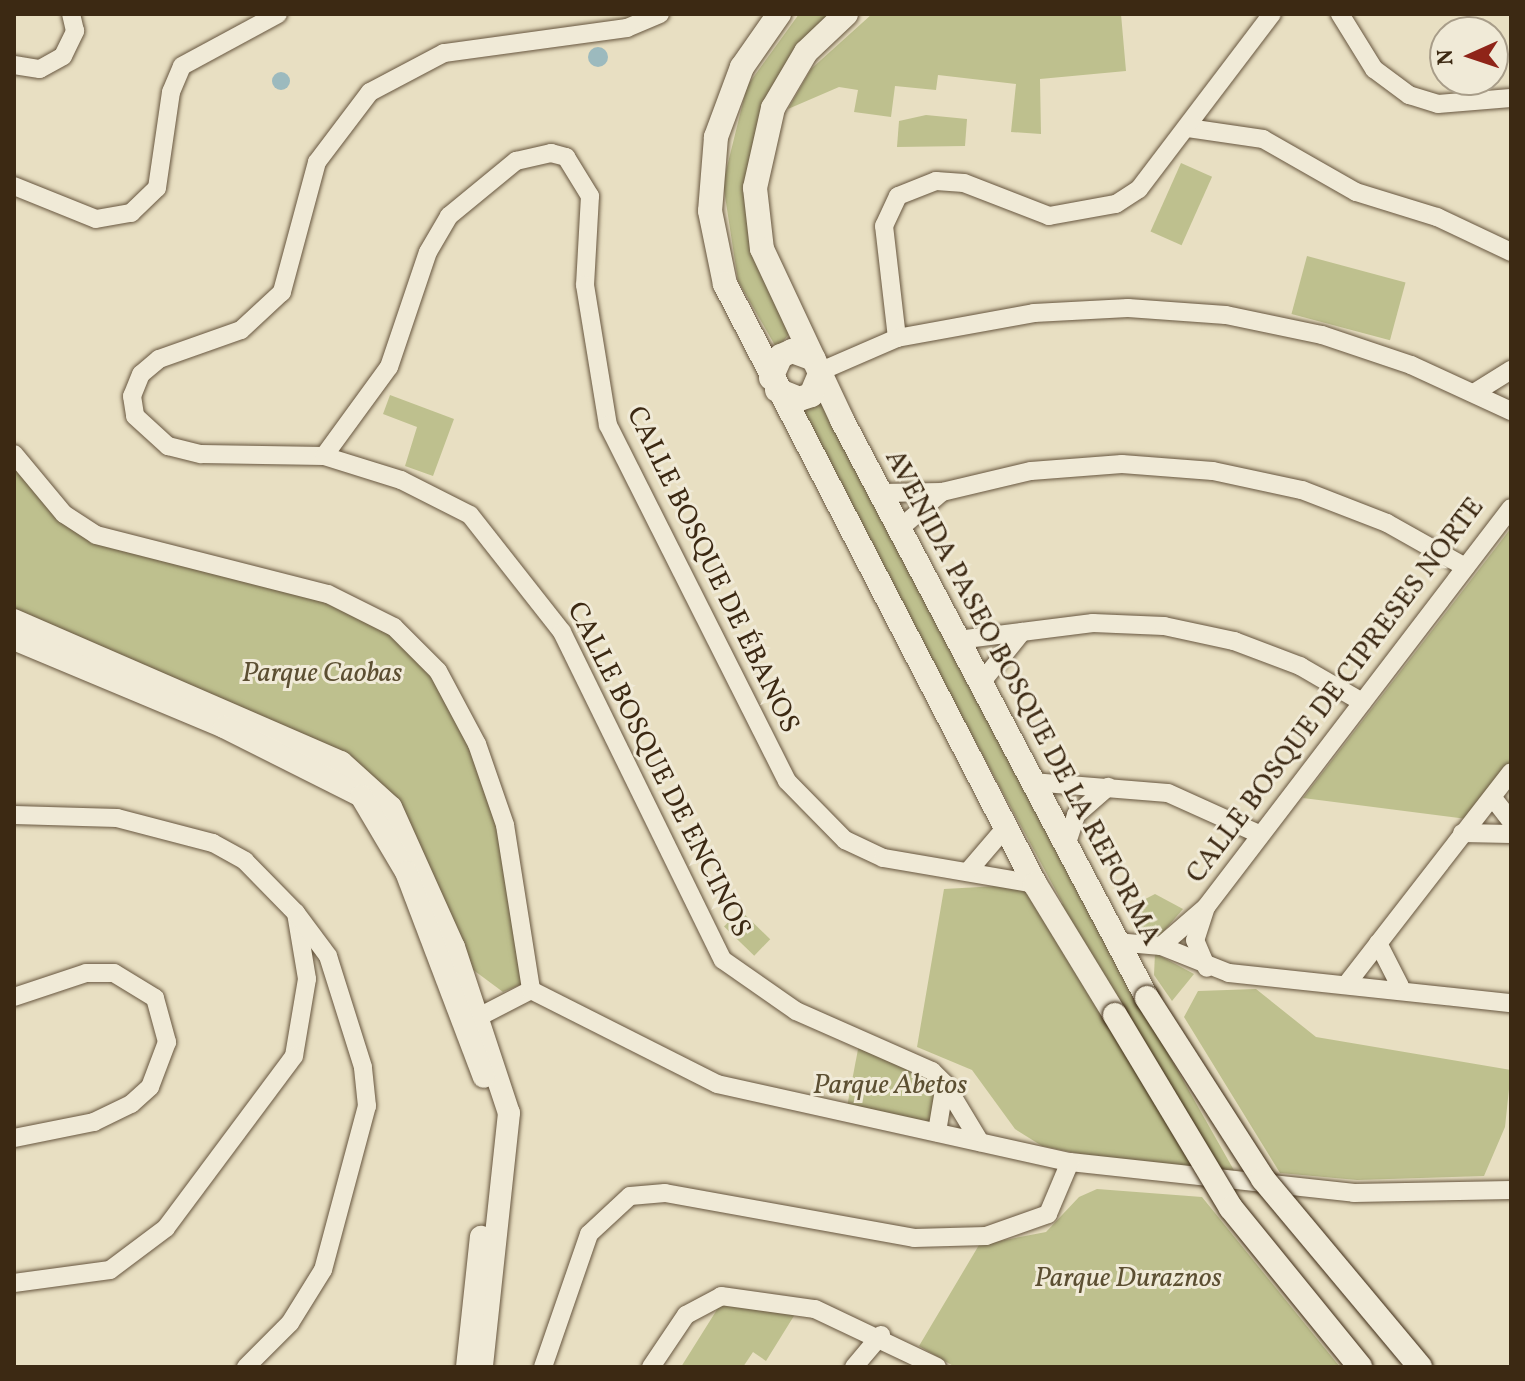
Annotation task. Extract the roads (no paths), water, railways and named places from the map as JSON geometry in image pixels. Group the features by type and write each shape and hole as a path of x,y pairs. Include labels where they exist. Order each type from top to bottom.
{"main road":[{"path":"779,14 731,90 710,186 725,284 1035,884 1231,1208 1360,1367"},
{"name":"AVENIDA PASEO BOSQUE DE LA REFORMA","path":"846,14 781,89 757,167 762,249 880,493 1147,998 1263,1179 1420,1367"},
{"path":"792,351 817,365 811,395 787,398 774,384 781,356 792,351"}],"street":[{"path":"14,65 40,69 63,56 75,31 71,14"},
{"path":"14,186 96,219 131,213 157,188 171,92 182,66 278,14"},
{"name":"CALLE BOSQUE DE ENCINOS","path":"660,14 615,30 444,53 370,92 317,162 282,292 241,330 159,359 141,374 132,396 147,434 168,446 201,454 324,456 449,502 523,575 581,669 732,969 796,1011 912,1057 945,1084 980,1142"},
{"path":"897,338 884,226 906,189 925,182 964,183 1034,213 1091,213 1139,189 1272,14"},
{"path":"1340,14 1374,69 1409,95 1438,104 1511,98"},
{"path":"1188,128 1263,139 1345,187 1511,252"},
{"name":"CALLE BOSQUE DE ÉBANOS","path":"324,456 389,367 428,252 449,216 503,168 539,153 566,157 590,196 585,285 608,425 762,742 814,815 845,840 928,869 970,869 1035,884"},
{"path":"817,365 897,338 1034,313 1128,308 1226,315 1322,335 1474,393 1504,408 1511,379"},
{"path":"1474,393 1511,370"},
{"path":"14,454 64,514 96,535 328,594 394,627 427,658 468,722 495,792 519,891 531,990"},
{"path":"880,493 942,492 1031,471 1122,464 1213,471 1302,490 1387,523 1465,567"},
{"path":"899,529 942,492"},
{"name":"CALLE BOSQUE DE CIPRESES NORTE","path":"1161,946 1206,907 1511,508"},
{"path":"14,620 334,777 370,805 421,907 470,1021 510,1128 482,1367"},
{"path":"958,640 1093,623 1164,626 1287,661 1362,702"},
{"path":"980,684 1022,632"},
{"path":"14,639 177,701"},
{"path":"1349,981 1511,772"},
{"path":"1032,782 1108,787 1188,798 1259,834"},
{"path":"1066,846 1076,815 1108,787"},
{"path":"1493,798 1511,821"},
{"path":"14,815 117,818 213,843 263,876 328,956 360,1053 367,1106 323,1270 290,1323 246,1367"},
{"path":"970,869 1006,827"},
{"path":"1462,833 1511,834"},
{"name":"CALLE BOSQUE DE CIPRESES NORTE","path":"1206,907 1195,940 1207,968"},
{"path":"14,1283 110,1270 135,1256 166,1228 272,1089 306,1020 296,913"},
{"path":"1116,942 1161,946 1207,968 1400,986 1511,1003"},
{"path":"1378,943 1400,986"},
{"path":"14,997 86,973 114,973 155,998 167,1042 150,1087 131,1104 94,1122 14,1138"},
{"path":"470,1021 531,990"},
{"path":"531,990 717,1084 1070,1162 1354,1193 1511,1190"},
{"path":"467,1367 494,1128 470,1021"},
{"path":"937,1132 945,1084"},
{"path":"543,1367 589,1234 630,1196 665,1193 914,1238 986,1236 1048,1214 1070,1162"},
{"path":"651,1367 686,1315 721,1296 815,1309 881,1335 937,1367"},
{"path":"854,1367 881,1335"}],"water":[{"path":"594,47 602,47 608,57 602,67 594,67 588,61 588,53"},
{"path":"277,72 285,72 290,81 288,88 277,90 272,85 272,77"}],"park label":[{"name":"Parque Caobas","path":"322,674"},
{"name":"Parque Abetos","path":"890,1086"},
{"name":"Parque Duraznos","path":"1128,1279"}]}
